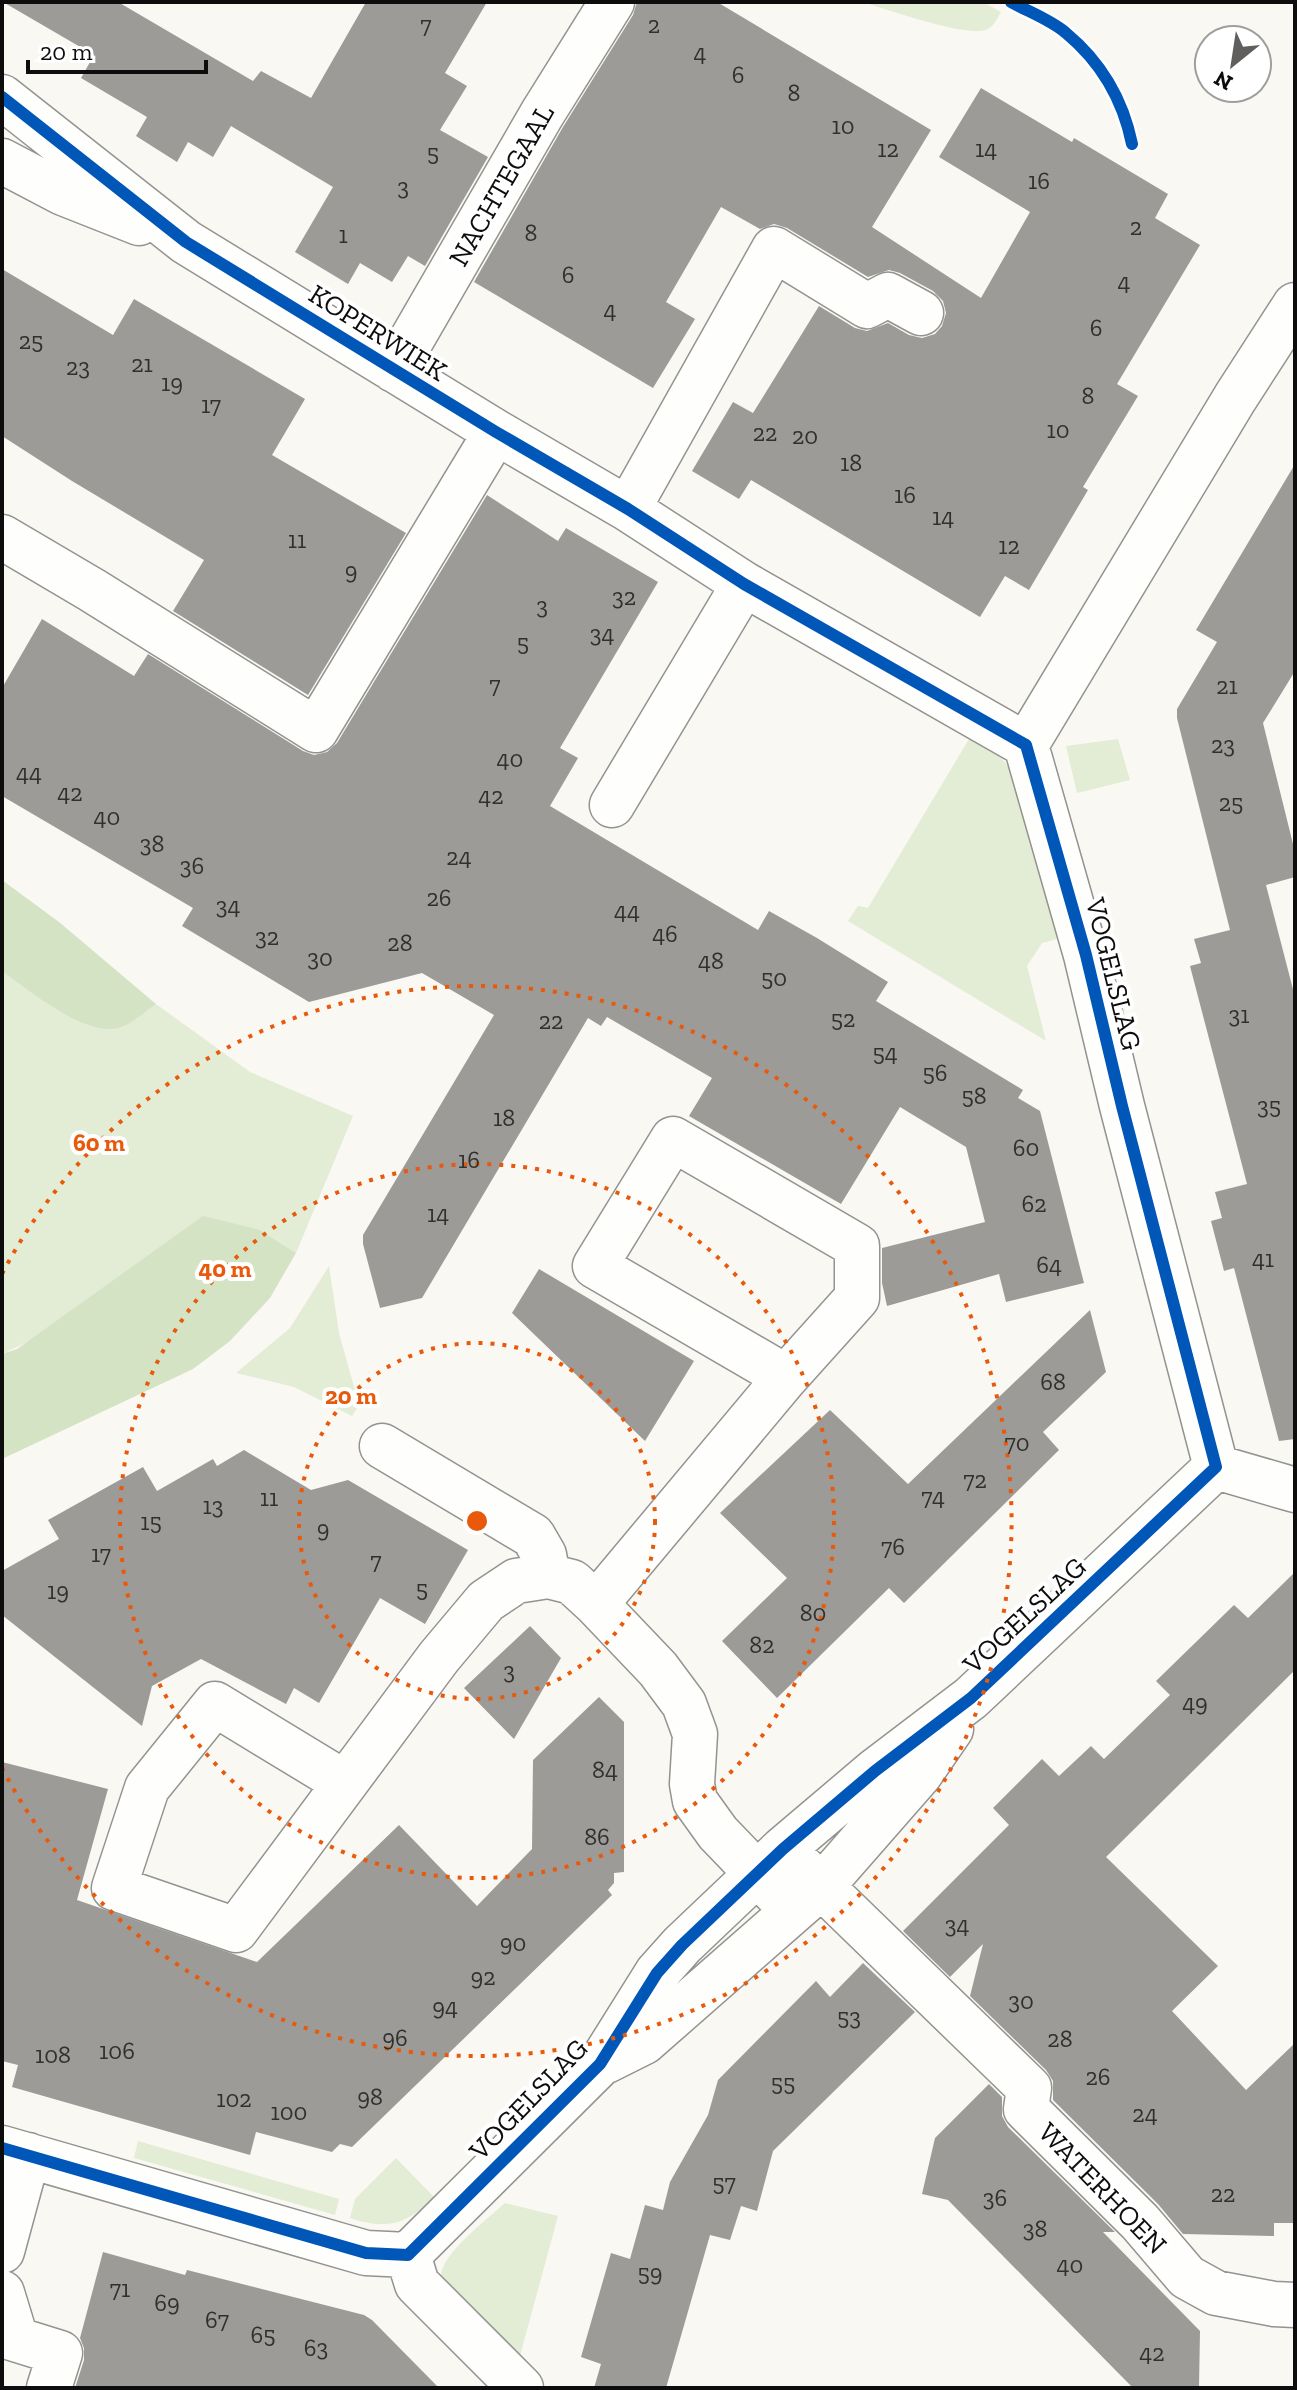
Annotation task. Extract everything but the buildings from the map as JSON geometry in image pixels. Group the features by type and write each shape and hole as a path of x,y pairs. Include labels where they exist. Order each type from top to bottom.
{"street":[{"name":"NACHTEGAAL","path":"394,370 542,114 612,2"},
{"name":"KOPERWIEK","path":"2,97 186,242 628,509 744,584"},
{"name":"KOPERWIEK","path":"2,161 63,193 186,242"},
{"path":"628,509 774,249 867,306 888,295 921,313"},
{"path":"612,805 744,584 1026,745 1235,398 1295,305"},
{"path":"2,537 316,730 496,432"},
{"name":"VOGELSLAG","path":"408,2255 600,2064 657,1973 682,1945 770,1861 875,1771 971,1698 1216,1467 1086,955 1026,745"},
{"path":"596,1604 786,1377 857,1298 857,1246 673,1139 595,1266 786,1377"},
{"path":"382,1446 533,1536 544,1555 548,1576"},
{"path":"1216,1467 1295,1490"},
{"path":"345,1783 215,1704 147,1788 114,1888 236,1930 439,1657 486,1601 516,1581 548,1576 572,1582 596,1604 658,1669 684,1704 695,1734 692,1784 695,1801 718,1833 770,1861 808,1898"},
{"name":"VOGELSLAG","path":"600,2064 644,2042 808,1898 920,1774 971,1698"},
{"name":"WATERHOEN","path":"808,1898 1029,2088 1026,2109 1140,2222 1187,2277 1216,2293 1295,2305"},
{"path":"2,2251 15,2152 366,2253 408,2255 417,2284 521,2388"},
{"path":"2,2293 9,2337 60,2353 49,2388"}],"green space":[{"path":"862,2 983,2 1001,12 985,30 960,30"},
{"path":"969,739 1001,758 1015,774 1024,799 1057,939 1042,943 1027,966 1046,1041 848,921 858,906 868,908"},
{"path":"1118,739 1130,780 1077,793 1066,746"},
{"path":"2,880 59,922 156,1004 124,1026 110,1029 94,1027 60,1012 2,971"},
{"path":"2,971 51,1006 123,1027 156,1004 250,1072 353,1116 296,1253 260,1230 2,1354"},
{"path":"203,1216 260,1230 296,1253 270,1298 230,1341 193,1369 2,1459 2,1354 17,1349"},
{"path":"329,1266 339,1333 359,1405 352,1416 294,1387 236,1373 290,1328"},
{"path":"138,2141 339,2199 335,2215 134,2158"},
{"path":"396,2158 434,2197 415,2214 396,2222 375,2224 350,2218 355,2199"},
{"path":"505,2203 558,2216 518,2363 441,2277 448,2258"}],"cycle path":[{"path":"1011,2 1060,28 1090,56 1116,97 1132,144"},
{"path":"2,97 186,242 628,509 744,584 1026,745 1086,955 1216,1467 971,1698 875,1771 783,1849 682,1945 657,1973 600,2064 408,2255 366,2253 2,2148"}]}
